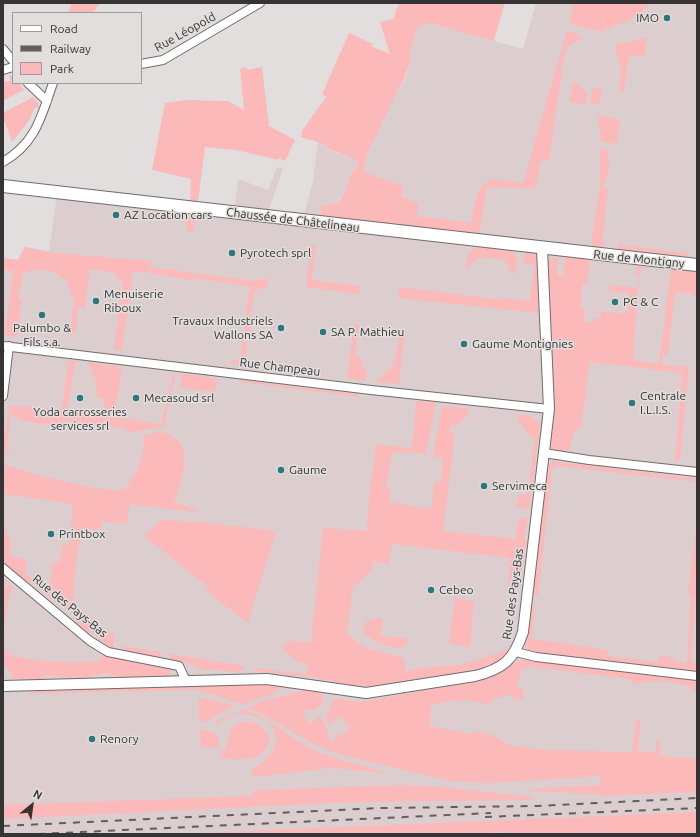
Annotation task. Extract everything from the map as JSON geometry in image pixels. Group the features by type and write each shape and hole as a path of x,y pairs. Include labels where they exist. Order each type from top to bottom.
{"main road":[{"name":"Chaussée de Châtelineau","path":"3,186 583,253"},
{"name":"Rue de Montigny","path":"583,253 696,266"}],"street":[{"name":"Rue Léopold","path":"142,64 163,60 251,6 260,3"},
{"path":"3,48 12,60"},
{"path":"29,84 47,101"},
{"path":"3,162 26,145 34,135 53,84"},
{"name":"Rue des Pays-Bas","path":"3,686 280,679 352,691 379,693 489,672 506,662 516,652 523,632 549,409 542,249"},
{"path":"3,396 6,346"},
{"name":"Rue Champeau","path":"6,346 549,409"},
{"path":"544,453 588,460 697,472"},
{"name":"Rue des Pays-Bas","path":"3,568 94,644 108,652 119,655 179,666 186,681"},
{"path":"516,652 536,657 697,676"}],"shaded area":[{"path":"536,3 569,3 573,5 697,3 697,263 411,229 401,197 363,172 368,152 384,116 399,87 405,80 412,55 409,53 418,27 429,23 523,49"},
{"path":"318,142 328,145 326,149 359,161 354,172 352,172 345,192 338,202 321,207 320,219 304,215 313,181"},
{"path":"277,167 283,169 268,212 235,207 238,179 268,190"},
{"path":"57,195 697,270 697,834 3,834 3,258 18,260 25,247 49,251"}],"green space":[{"path":"72,3 100,3 94,12 68,12"},
{"path":"399,3 505,3 494,41 429,23 418,27 409,53 412,55 404,80 399,87 368,152 363,172 404,186 401,197 419,204 416,216 471,223 479,191 487,182 499,179 523,183 567,31 580,35 582,38 568,46 564,55 549,161 541,160 535,188 487,187 479,237 320,219 321,207 339,202 345,192 352,171 354,172 359,161 326,148 327,145 301,137 302,131 326,97 322,94 349,33 373,44 371,46 390,54 380,22 393,19"},
{"path":"569,3 651,3 643,9 641,16 643,21 639,21 636,16 601,32 569,23 573,5"},
{"path":"647,38 644,57 629,55 624,92 620,91 621,68 615,50 617,44"},
{"path":"247,67 247,70 262,67 269,126 295,140 285,161 279,158 278,160 236,150 205,147 198,202 190,201 191,179 152,170 165,103 186,100 228,101 244,110 240,69"},
{"path":"9,74 12,77 12,84 20,84 24,90 3,101 3,82 11,81"},
{"path":"573,81 587,93 586,104 570,102"},
{"path":"600,87 602,89 600,102 590,105 593,88"},
{"path":"33,97 38,102 39,108 35,108 28,122 12,142 5,122 3,122 3,113"},
{"path":"598,116 620,119 617,144 601,141"},
{"path":"600,148 607,149 610,163 604,187 608,189 603,235 603,251 591,247 600,185"},
{"path":"168,210 194,217 195,221 193,231 187,231 187,218 164,215"},
{"path":"619,244 681,253 681,251 686,252 688,255 686,260 617,251"},
{"path":"311,245 316,246 312,280 360,286 359,294 306,287"},
{"path":"479,246 510,249 517,259 515,274 512,274 505,260 480,257 471,264 470,270 466,269 468,253"},
{"path":"25,247 52,253 152,261 149,267 254,281 268,278 268,287 258,289 255,292 249,321 251,322 251,336 247,337 245,364 242,366 230,363 233,360 240,360 250,287 195,278 194,281 144,272 133,272 122,350 114,350 123,280 116,278 116,273 90,269 85,309 78,308 76,333 70,335 74,298 66,280 53,271 35,270 23,272 18,299 22,299 16,337 5,336 13,271 3,269 3,258 18,260"},
{"path":"529,251 534,254 539,263 538,313 398,298 400,287 501,300 502,298 530,301 534,265 522,262 524,256"},
{"path":"566,255 590,258 587,284 582,284 581,308 585,310 584,322 593,323 595,318 600,318 601,311 627,314 629,293 609,291 610,285 637,288 639,276 636,276 637,264 642,264 638,288 633,360 659,364 671,268 697,272 697,300 691,293 675,292 668,354 663,355 663,365 689,367 680,460 675,462 682,373 590,362 581,429 574,430 571,445 567,450 564,451 552,448 549,443 554,403 547,261 553,258 558,259 557,275 563,276"},
{"path":"354,324 359,325 355,355 360,356 359,359 363,360 362,367 366,368 366,381 347,378"},
{"path":"400,329 405,330 399,384 375,382 383,376 395,359"},
{"path":"78,360 79,362 74,364 68,409 104,414 104,399 97,398 96,381 88,362 122,367 114,417 161,424 173,374 176,374 164,426 130,433 124,428 63,421 61,428 21,420 11,414 6,452 12,456 5,456 3,445 10,406 62,409 68,361"},
{"path":"181,373 218,379 215,392 181,388"},
{"path":"240,380 358,394 358,397 240,382"},
{"path":"416,401 436,402 426,454 400,452 392,453 386,488 391,489 389,502 431,509 434,483 441,482 443,459 433,456 442,406 470,409 463,421 450,427 450,433 455,434 443,531 516,539 518,518 528,518 524,540 527,540 519,584 508,582 510,558 392,544 389,565 373,561 372,570 353,587 347,633 365,647 402,657 405,660 405,671 460,665 502,652 505,648 508,652 496,665 474,672 372,687 347,686 320,678 255,671 254,668 304,674 308,671 308,665 297,661 281,648 290,641 311,642 323,528 367,531 368,507 376,444 412,448"},
{"path":"518,414 528,415 540,423 530,506 528,509 516,507 518,495 528,494 534,440 519,422"},
{"path":"160,431 177,440 182,446 184,453 184,470 174,501 201,513 130,504 127,524 102,522 100,530 82,529 77,554 73,598 67,609 44,594 49,587 53,562 60,562 62,544 69,545 73,504 3,494 3,466 7,465 50,478 94,488 124,490 132,479 140,462 144,442 142,439 144,436"},
{"path":"553,461 697,479 697,482 556,466 552,470 538,596 532,595 548,467"},
{"path":"697,519 697,573 691,661 697,664 697,672 533,653 526,648 528,619 531,606 535,605 532,639 609,650 607,656 657,662 660,655 674,658 673,661 687,663 691,597 688,593"},
{"path":"161,520 201,522 276,531 248,623 210,594 207,586 144,536"},
{"path":"3,524 11,542 10,556 26,559 26,575 38,582 35,585 20,579 3,564"},
{"path":"10,585 13,588 9,595 3,635 3,588"},
{"path":"455,598 474,601 470,647 449,644"},
{"path":"76,615 93,618 95,622 94,631 90,634 73,620"},
{"path":"373,618 383,619 381,636 409,639 404,647 400,648 384,645 371,639 363,631 366,622"},
{"path":"115,632 113,649 98,638"},
{"path":"3,645 10,655 20,657 43,661 80,663 101,660 103,655 166,667 170,670 169,676 127,679 107,673 79,679 45,675 42,680 14,679 8,668 3,665"},
{"path":"123,646 161,652 161,658 125,652"},
{"path":"169,654 246,666 239,672 201,669 187,662 171,660"},
{"path":"524,660 697,680 697,692 691,691 691,687 664,681 650,681 636,685 629,679 534,667 522,668 517,687 523,688 523,700 512,699 513,694 492,699 489,705 460,700 439,703 431,706 430,726 471,734 477,731 490,734 508,745 546,750 632,752 636,719 641,720 638,751 655,752 657,739 660,740 660,756 697,759 697,792 600,796 600,794 525,791 542,788 600,785 601,776 488,783 450,781 339,754 318,746 249,707 257,703 313,688 321,693 324,700 316,710 304,710 303,714 309,724 321,716 329,734 330,744 338,734 341,736 350,727 339,716 331,724 327,721 327,714 334,698 360,702 466,683 503,672 514,663"},
{"path":"272,682 283,685 273,694 243,704 190,688 188,690 33,693 16,690 196,687"},
{"path":"199,698 235,705 207,721 199,721"},
{"path":"244,709 261,717 310,748 338,759 386,773 331,768 252,777 252,769 262,763 271,754 275,745 277,739 272,727 267,721 243,713 235,714 215,725 214,722"},
{"path":"247,721 261,726 270,738 267,747 262,753 250,758 219,759 227,745 232,728 237,724"},
{"path":"199,728 217,734 220,745 215,748 201,747"},
{"path":"404,785 441,787 531,797 535,800 353,802 3,819 3,805 252,796 253,791 263,790"},
{"path":"697,812 697,834 515,834 497,831 489,834 175,834"}],"railway":[{"path":"3,826 381,808 537,806 697,798"},
{"path":"485,817 697,808"},
{"path":"38,834 491,813"}],"place":[{"name":"IMO","path":"667,18"},
{"name":"AZ Location cars","path":"116,215"},
{"name":"Pyrotech sprl","path":"232,253"},
{"name":"Menuiserie Riboux","path":"96,301"},
{"name":"PC & C","path":"615,302"},
{"name":"Palumbo & Fils s.a.","path":"42,315"},
{"name":"Travaux Industriels Wallons SA","path":"281,328"},
{"name":"SA P. Mathieu","path":"323,332"},
{"name":"Gaume Montignies","path":"464,344"},
{"name":"Yoda carrosseries services srl","path":"80,398"},
{"name":"Mecasoud srl","path":"136,398"},
{"name":"Centrale I.L.I.S.","path":"632,403"},
{"name":"Gaume","path":"281,470"},
{"name":"Servimeca","path":"484,486"},
{"name":"Printbox","path":"51,534"},
{"name":"Cebeo","path":"431,590"},
{"name":"Renory","path":"92,739"}]}
